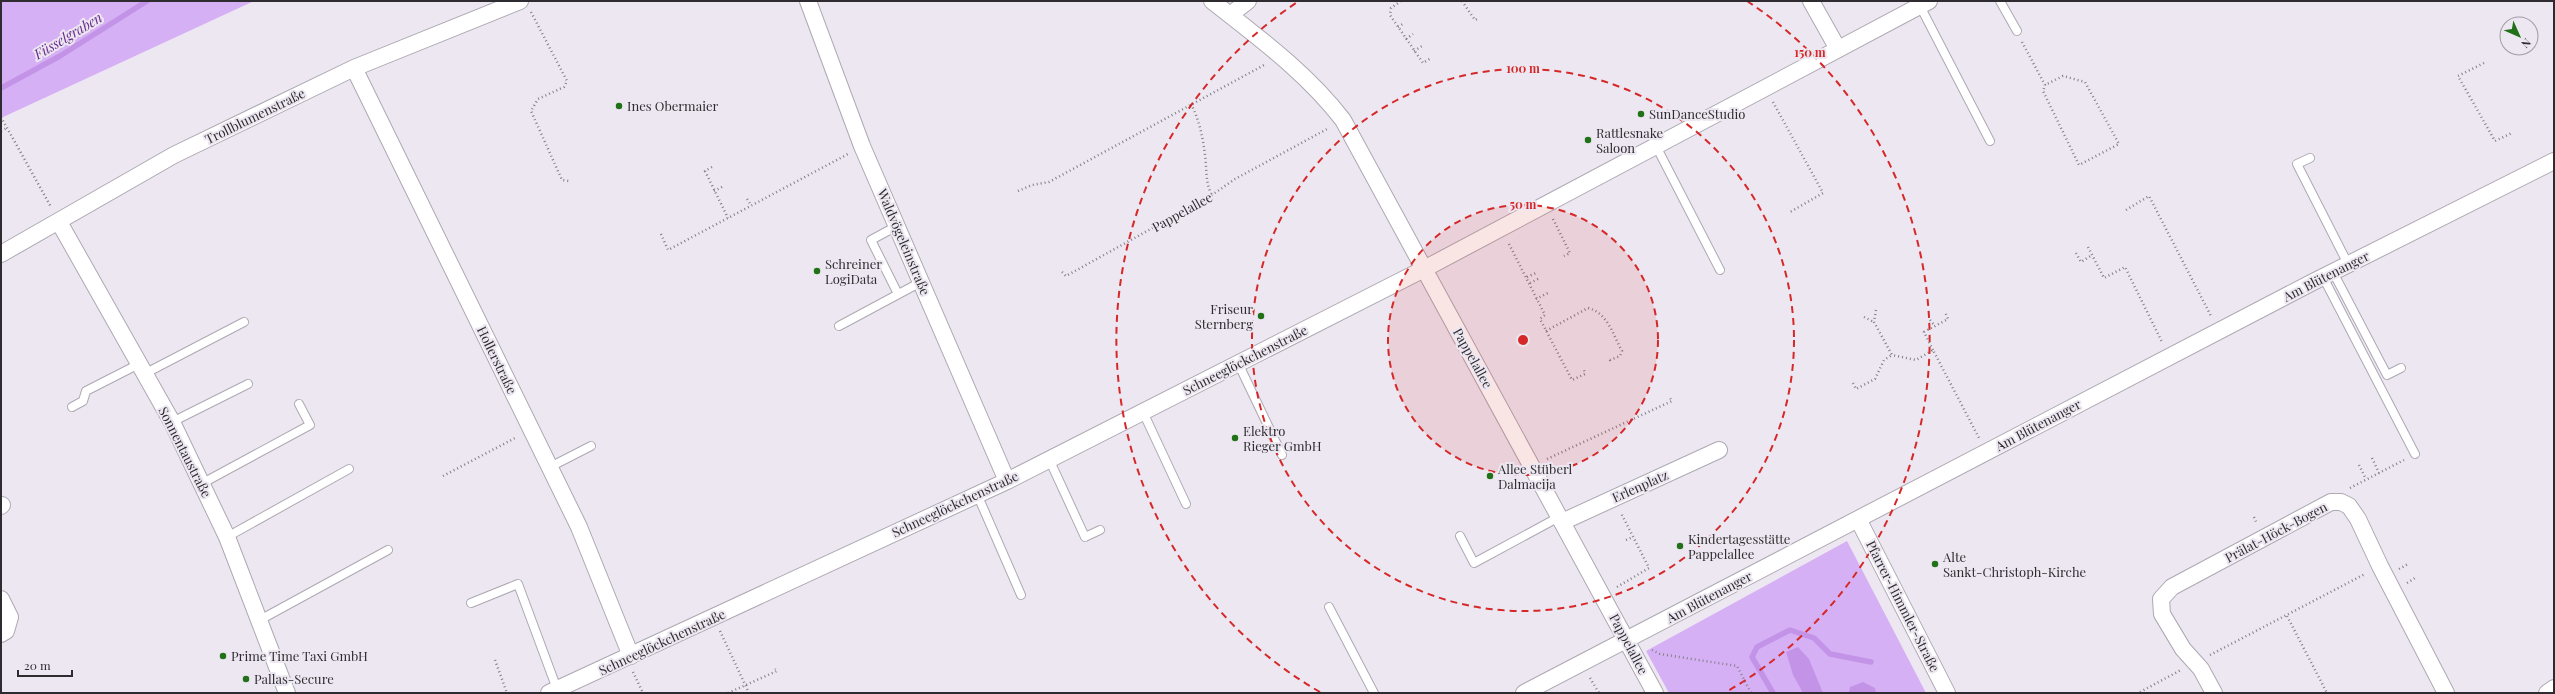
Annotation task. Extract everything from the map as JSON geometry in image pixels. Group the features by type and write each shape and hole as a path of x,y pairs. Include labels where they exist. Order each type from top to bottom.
{"street":[{"name":"Waldvögeleinstraße","path":"808,1 862,146 1007,481"},
{"name":"Pappelallee","path":"1212,1 1282,56 1326,98 1343,120 1655,693"},
{"path":"1230,15 1248,1"},
{"path":"1811,1 1838,49"},
{"name":"Schneeglöckchenstraße","path":"553,691 714,618 1007,481 1424,269 1924,3"},
{"name":"Trollblumenstraße","path":"1,254 174,155 354,68 524,4"},
{"name":"Hollerstraße","path":"354,68 579,526 629,657"},
{"name":"Am Blütenanger","path":"1524,693 2328,274 2554,161"},
{"name":"Sonnentaustraße","path":"59,222 172,422 227,537 258,621 287,693"},
{"name":"Erlenplatz","path":"1561,519 1614,498 1719,450"},
{"name":"Prälat-Höck-Bogen","path":"2214,693 2196,662 2183,649 2162,614 2161,599 2172,587 2331,502 2341,502 2349,506 2358,519 2380,566 2446,693"},
{"name":"Pfarrer-Himmler-Straße","path":"1858,519 1947,693"},
{"path":"1,599 10,617 6,631 1,634"},
{"path":"2547,693 2554,688"}],"lane":[{"path":"2000,1 2017,31"},
{"path":"1924,3 1990,140"},
{"path":"1656,146 1720,270"},
{"path":"2310,158 2297,164 2348,264"},
{"path":"897,226 871,240 898,294"},
{"path":"2328,274 2387,375 2401,368"},
{"path":"2328,274 2415,454"},
{"path":"839,326 921,282"},
{"path":"72,407 83,401 86,391 141,369 244,322"},
{"path":"1238,363 1282,455"},
{"path":"172,422 248,384"},
{"path":"201,484 310,425 299,404"},
{"path":"1142,412 1186,504"},
{"path":"550,466 591,446"},
{"path":"1049,459 1085,537 1100,530"},
{"path":"227,537 348,469"},
{"path":"977,494 1021,595"},
{"path":"1460,536 1474,563 1561,519"},
{"path":"258,621 388,550"},
{"path":"471,603 518,584 553,691"},
{"path":"1329,607 1374,693"}],"path":[{"path":"1401,1 1391,8 1390,15 1423,63 1431,58"},
{"path":"1462,1 1475,20 1477,20"},
{"path":"524,4 567,81 564,87 538,99 531,111 551,151 562,180 569,181"},
{"path":"1398,27 1404,23"},
{"path":"2017,31 2045,85 2043,91 2079,165 2119,144 2084,82 2062,76 2045,85"},
{"path":"1406,39 1413,34"},
{"path":"1414,51 1422,46"},
{"path":"1018,190 1032,185 1049,182 1191,103 1282,56"},
{"path":"2484,63 2458,76 2495,140 2512,133"},
{"path":"1765,88 1823,193 1790,212"},
{"path":"1191,103 1197,116 1205,156 1208,188 1212,195"},
{"path":"1,116 59,222"},
{"name":"Pappelallee","path":"1062,272 1066,276 1212,195 1235,179 1343,120"},
{"path":"1,131 7,128"},
{"path":"661,234 668,250 862,146"},
{"path":"712,167 705,171 728,218"},
{"path":"714,191 724,186"},
{"path":"2126,210 2149,196 2218,331"},
{"path":"747,199 751,206"},
{"path":"1546,204 1570,253 1564,256"},
{"path":"1500,228 1530,283 1528,284 1545,315 1540,319 1572,380 1585,374 1584,370"},
{"path":"2088,247 2104,278 2125,267 2169,357"},
{"path":"2076,253 2081,262 2092,255"},
{"path":"1527,277 1536,273"},
{"path":"1530,283 1540,278"},
{"path":"1536,299 1548,293"},
{"path":"1546,331 1588,308 1596,310 1604,317 1622,351 1616,359 1610,360 1609,357"},
{"path":"1874,322 1876,310"},
{"path":"1944,312 1948,319 1924,332 1987,452"},
{"path":"1864,316 1874,322 1892,355"},
{"path":"1930,320 1934,326"},
{"path":"1853,383 1856,389 1875,379 1884,360 1892,355 1916,360 1933,350"},
{"path":"1532,466 1672,401 1670,398"},
{"path":"443,476 532,430"},
{"path":"2372,458 2379,473"},
{"path":"2341,502 2345,490 2406,459"},
{"path":"2359,465 2366,480"},
{"path":"1602,596 1649,568 1614,498"},
{"path":"1626,540 1633,537"},
{"path":"2140,692 2380,566"},
{"path":"2286,616 2327,693"},
{"path":"714,618 749,693"},
{"path":"1626,640 1660,654 1737,666 1751,693"},
{"path":"629,657 643,693"},
{"path":"495,660 507,693"},
{"path":"729,692 746,685 759,677 777,671 775,669"}],"shaded area":[{"path":"1,1 254,1 1,118"},
{"path":"1847,541 1926,693 1669,693 1646,651"},
{"path":"1798,647 1809,659 1823,693 1803,693 1793,675 1786,652"},
{"path":"1863,682 1875,688 1876,693 1849,693 1850,687"}],"waterway":[{"name":"Füsselgraben","path":"1,88 60,56 147,1"},
{"path":"1773,693 1752,657 1757,647 1790,630 1814,638 1830,654 1871,662"}],"place":[{"name":"Ines Obermaier","path":"619,106"},
{"name":"SunDanceStudio","path":"1641,114"},
{"name":"Rattlesnake Saloon","path":"1588,140"},
{"name":"Schreiner LogiData","path":"817,271"},
{"name":"Friseur Sternberg","path":"1261,316"},
{"name":"Elektro Rieger GmbH","path":"1235,438"},
{"name":"Allee Stüberl Dalmacija","path":"1490,476"},
{"name":"Kindertagesstätte Pappelallee","path":"1680,546"},
{"name":"Alte Sankt-Christoph-Kirche","path":"1935,564"},
{"name":"Prime Time Taxi GmbH","path":"223,656"},
{"name":"Pallas-Secure","path":"246,679"}]}
